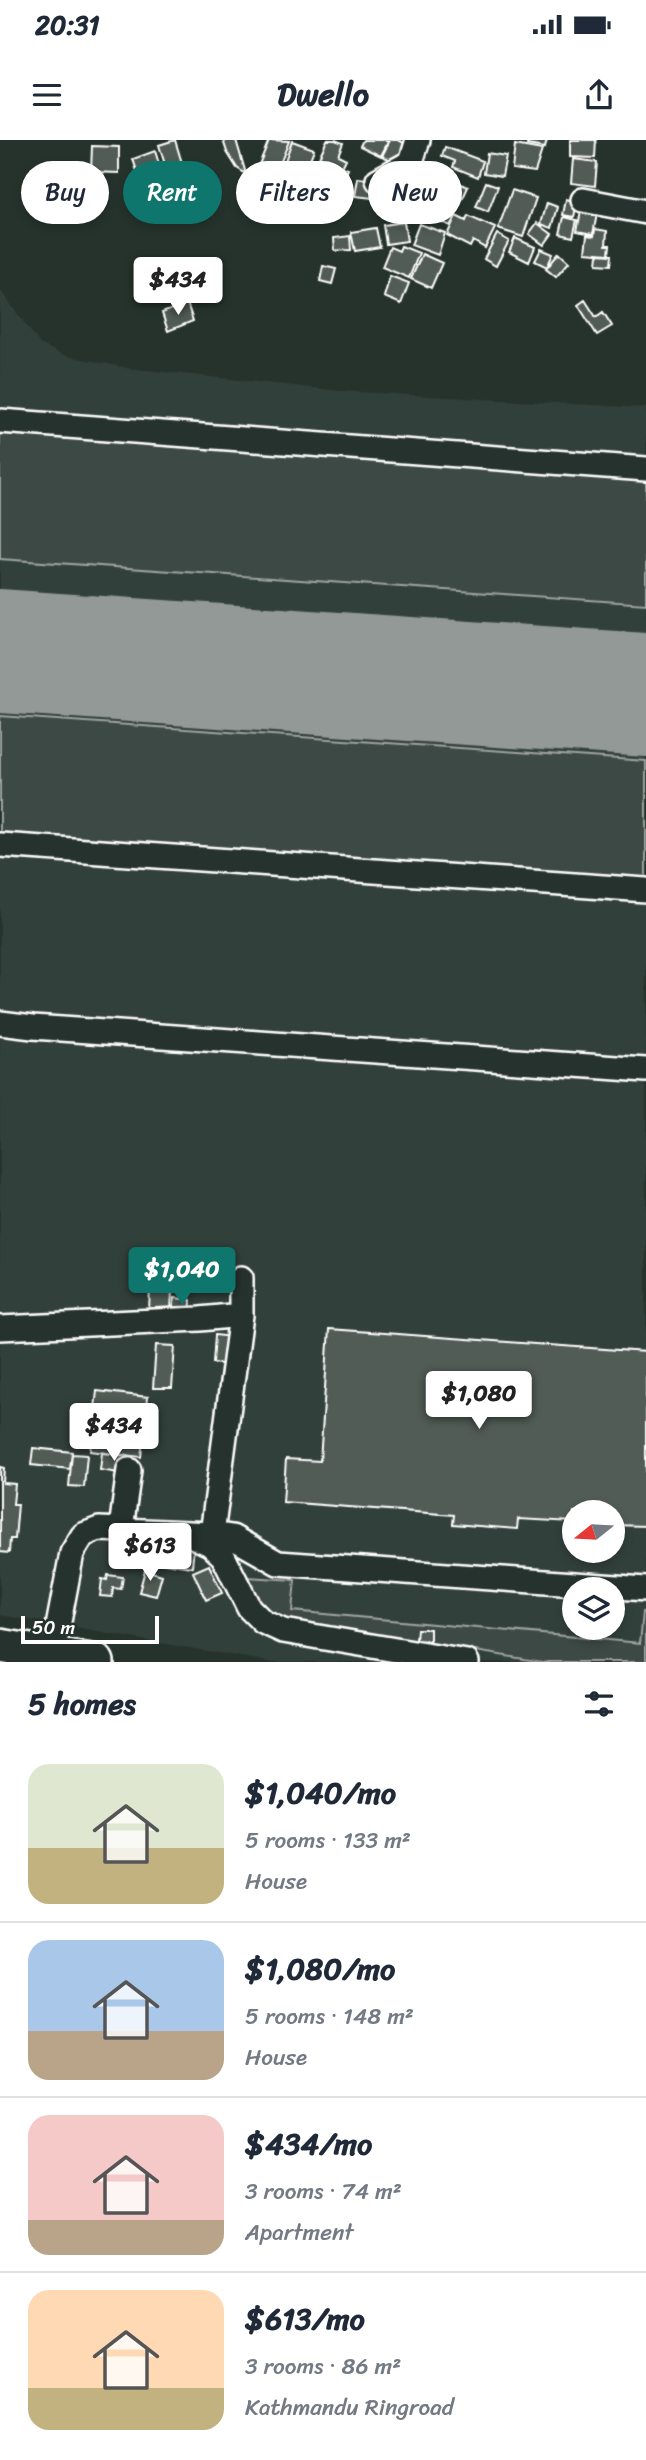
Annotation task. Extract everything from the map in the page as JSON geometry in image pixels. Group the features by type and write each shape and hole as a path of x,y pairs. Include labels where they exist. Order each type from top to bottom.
{"highway":[{"path":"0,1646 97,1662"}],"street":[{"path":"411,161 418,140"},
{"path":"583,200 646,212"},
{"path":"0,421 646,469"},
{"path":"0,845 646,890"},
{"path":"0,1023 646,1070"},
{"path":"212,1534 241,1315 241,1278"},
{"path":"0,1328 241,1315"},
{"path":"121,1529 129,1470"},
{"path":"52,1653 72,1553 83,1535 99,1529 232,1537 278,1563 646,1589"},
{"path":"188,1533 210,1544 223,1556 249,1608 263,1622 283,1631 467,1662"}],"shaded area":[{"path":"0,290 40,344 63,355 127,368 340,391 646,408 646,1662 270,1662 0,1615"},
{"path":"0,428 646,473 646,604 0,559"},
{"path":"0,716 646,761 646,888 0,840"},
{"path":"247,1577 295,1580 292,1611 562,1636 562,1640 640,1643 643,1612 646,1613 646,1662 542,1662 286,1620 260,1604"}],"building":[{"path":"175,140 181,161 164,161 159,145"},
{"path":"223,140 236,140 242,161 236,161 236,166"},
{"path":"269,140 289,141 281,161 260,161"},
{"path":"327,140 343,143 338,155 346,159 345,161 317,161"},
{"path":"363,140 389,140 381,156 360,146"},
{"path":"390,140 398,140 411,146 404,161 393,161 382,156"},
{"path":"528,140 547,140 545,148 527,145"},
{"path":"570,140 596,140 595,158 570,157"},
{"path":"292,141 314,149 309,161 285,161"},
{"path":"515,145 542,150 535,172 512,169"},
{"path":"92,146 119,147 119,173 109,173 109,161 91,161"},
{"path":"445,147 483,161 478,177 462,171 462,161 442,156"},
{"path":"155,151 158,161 134,161"},
{"path":"487,153 506,156 502,176 484,173"},
{"path":"573,159 597,162 595,186 571,183"},
{"path":"358,178 368,179 368,198 355,196"},
{"path":"486,182 498,186 488,212 476,207"},
{"path":"462,184 468,187 462,200"},
{"path":"512,190 536,198 523,237 498,229"},
{"path":"566,199 577,202 574,217 563,215"},
{"path":"547,203 558,207 552,228 541,224"},
{"path":"582,206 598,209 593,234 577,231"},
{"path":"468,216 495,228 485,248 473,241 470,247 447,235 452,224 462,224 462,219 466,221"},
{"path":"564,217 577,220 573,237 560,234"},
{"path":"537,223 552,234 544,245 529,234"},
{"path":"404,224 407,241 386,244 383,225"},
{"path":"419,224 445,233 438,255 411,245"},
{"path":"376,228 380,247 355,251 351,232"},
{"path":"595,229 607,231 606,245 610,245 609,254 585,252 587,235 594,236"},
{"path":"497,234 509,241 496,266 484,259"},
{"path":"350,236 351,250 335,251 334,238"},
{"path":"515,238 535,247 529,262 509,252"},
{"path":"401,246 419,253 409,278 382,267 390,247 399,251"},
{"path":"541,249 553,254 547,267 535,261"},
{"path":"559,253 569,262 556,277 546,269"},
{"path":"422,254 442,263 431,288 411,279"},
{"path":"598,254 612,255 611,265 597,264"},
{"path":"323,266 336,269 332,284 320,281"},
{"path":"390,276 409,283 401,304 384,297"},
{"path":"585,300 596,317 603,312 612,326 597,335 578,305"},
{"path":"187,303 193,321 168,331 162,313"},
{"path":"150,1288 172,1289 171,1312 149,1311"},
{"path":"175,1298 191,1300 190,1316 172,1314"},
{"path":"329,1329 646,1352 646,1526 625,1525 625,1500 562,1500 562,1521 518,1519 517,1529 453,1524 454,1515 283,1502 286,1459 320,1461"},
{"path":"215,1335 232,1337 230,1365 213,1363"},
{"path":"156,1345 175,1346 172,1388 153,1388"},
{"path":"97,1391 148,1397 141,1457 90,1451"},
{"path":"33,1448 72,1452 70,1469 31,1465"},
{"path":"102,1453 127,1456 125,1474 100,1470"},
{"path":"72,1454 87,1455 84,1487 69,1486"},
{"path":"0,1467 4,1468 3,1483 15,1484 13,1504 18,1504 15,1539 10,1539 9,1553 0,1552"},
{"path":"167,1542 194,1546 192,1567 164,1563"},
{"path":"209,1565 222,1593 206,1600 193,1572"},
{"path":"145,1570 162,1575 156,1596 139,1592"},
{"path":"108,1575 123,1577 121,1589 113,1588 112,1597 100,1596 102,1579 107,1580"},
{"path":"417,1629 430,1629 430,1641 416,1640"}],"runway":[{"path":"0,651 646,695"}]}
